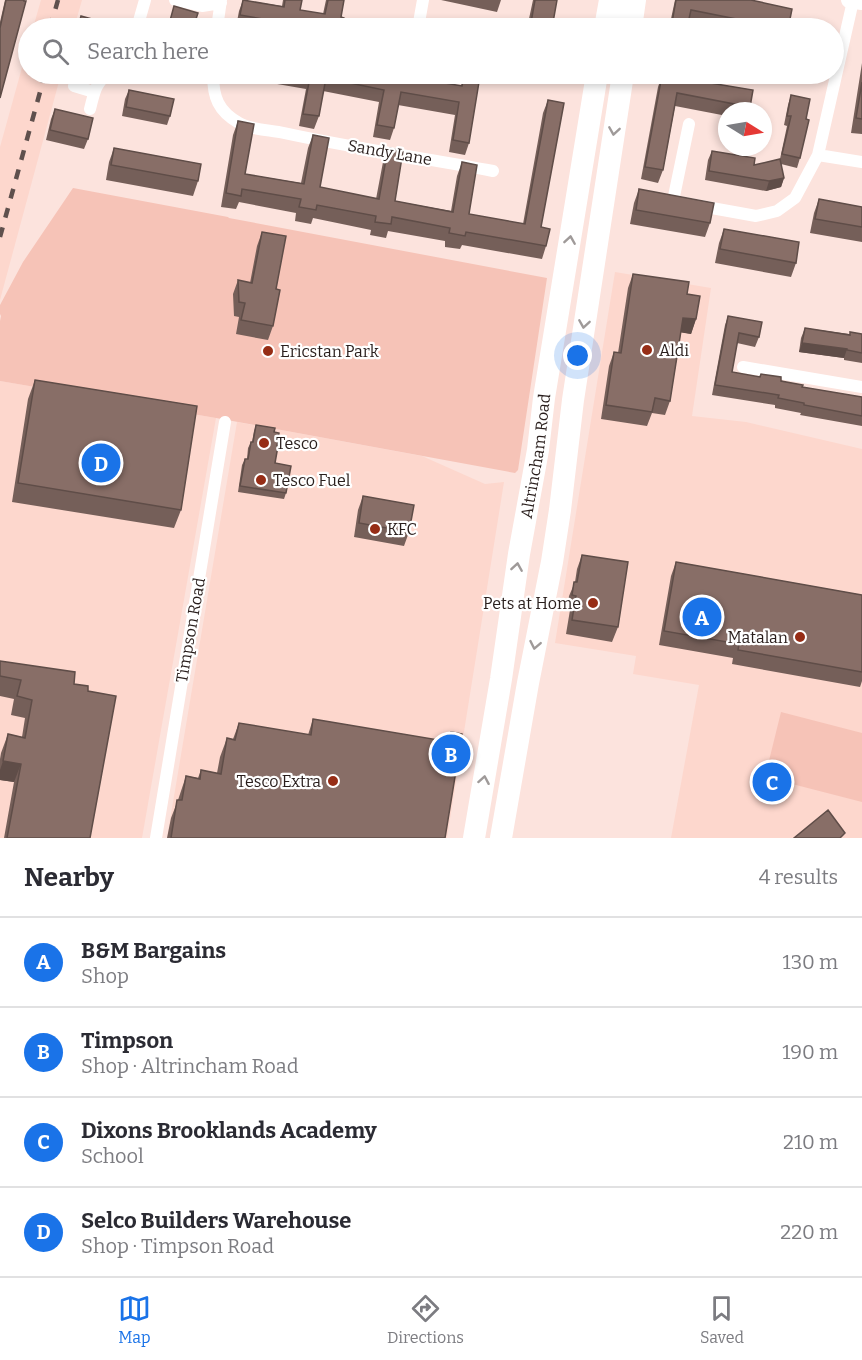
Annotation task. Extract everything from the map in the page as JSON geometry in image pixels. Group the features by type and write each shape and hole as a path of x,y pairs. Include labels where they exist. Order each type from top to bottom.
{"highway":[{"path":"607,18 610,0"},
{"path":"632,18 635,0"},
{"name":"Altrincham Road","path":"474,838 596,84"},
{"name":"Altrincham Road","path":"501,838 552,562 573,400 621,84"}],"main road":[{"path":"619,18 622,0"},
{"path":"851,0 862,2"}],"street":[{"path":"140,18 144,0"},
{"path":"175,0 202,6 221,1 218,18"},
{"path":"420,18 423,0"},
{"path":"844,33 851,0"},
{"path":"90,109 98,84"},
{"name":"Sandy Lane","path":"214,84 217,102 240,123 306,138 493,171"},
{"path":"688,124 673,201 756,216 777,211 795,198 818,155 833,84"},
{"path":"74,86 94,92"},
{"path":"818,155 862,162"},
{"path":"743,367 862,387"},
{"name":"Timpson Road","path":"156,838 225,422"}],"shaded area":[{"path":"41,0 82,0 77,18 36,18"},
{"path":"18,82 18,84 58,84 0,300 0,147"},
{"name":"Ericstan Park","path":"73,188 547,278 518,470 515,473 0,381 0,305 23,262"},
{"path":"615,272 711,288 692,416 746,422 862,449 862,838 671,838 699,685 633,674 636,656 555,643"},
{"path":"0,381 216,418 142,838 0,838"},
{"path":"237,422 422,456 485,484 504,482 447,838 167,838"},
{"path":"781,712 862,733 862,802 765,777"}],"building":[{"path":"6,0 26,1 21,18 18,18 18,31 0,98 0,28"},
{"path":"243,0 284,7 285,0 302,0 300,10 325,14 328,0 344,0 341,17 344,18 257,18 240,15"},
{"path":"535,0 557,0 554,18 532,18"},
{"path":"676,0 751,0 792,9 790,18 731,18 691,10 689,18 673,18"},
{"path":"174,6 198,13 196,18 171,18"},
{"path":"862,82 862,119 856,118"},
{"path":"309,84 325,84 319,116 303,114"},
{"path":"355,84 462,86 462,84 479,84 469,143 453,140 459,102 401,92 394,128 377,125 384,90"},
{"path":"660,84 717,84 753,90 751,102 724,102 677,93 663,170 645,167"},
{"path":"129,90 174,99 170,116 126,107"},
{"path":"791,95 810,99 806,119 809,120 800,158 782,154 791,116 787,116"},
{"path":"548,100 564,103 541,227 550,229 546,246 466,232 465,236 449,233 450,228 392,217 391,224 375,222 376,216 317,205 316,210 299,207 301,199 242,189 241,196 226,193 238,121 254,124 245,174 304,184 313,135 329,138 320,187 379,199 388,148 403,151 395,201 453,212 462,162 477,165 469,214 525,224"},
{"path":"55,109 93,118 88,139 50,130"},
{"path":"114,148 201,164 198,181 111,165"},
{"path":"712,151 718,152 718,156 755,158 754,165 780,159 784,178 769,181 709,171"},
{"path":"639,189 714,203 710,223 636,210"},
{"path":"819,199 862,207 862,227 815,219"},
{"path":"724,229 799,242 796,263 720,249"},
{"path":"262,232 286,236 276,289 280,290 273,326 241,320 245,303 239,302 238,280 252,283"},
{"name":"Aldi","path":"633,274 689,282 687,294 700,296 696,319 683,318 670,401 655,398 652,412 606,405 614,352 621,353"},
{"path":"728,316 762,322 759,337 739,333 732,372 760,377 761,374 781,377 781,381 803,385 802,387 862,397 862,416 804,405 804,403 778,398 779,395 715,385"},
{"path":"805,328 850,335 850,332 862,334 862,353 802,343"},
{"path":"35,380 197,406 181,510 18,483"},
{"path":"256,425 275,428 274,432 279,433 275,463 291,466 286,493 240,486 245,459 248,459"},
{"path":"363,496 414,505 409,532 359,523"},
{"name":"Pets at Home","path":"582,555 628,562 618,627 572,620 576,596 572,595 574,582 577,582"},
{"path":"676,562 862,595 862,672 738,650 739,644 664,631"},
{"path":"0,661 75,672 74,684 88,686 88,691 116,696 90,838 7,838 21,764 3,761 8,734 25,738 32,700 17,696 21,680 0,676"},
{"name":"Tesco Extra","path":"313,719 450,742 451,732 462,734 445,838 171,838 177,800 182,800 186,776 200,779 201,770 221,774 227,738 235,740 239,723 311,735"},
{"path":"828,810 845,833 840,838 794,838"}],"railway":[{"path":"53,18 58,0"},
{"path":"0,237 42,84"}],"place":[{"name":"Aldi","path":"647,350"},
{"name":"Ericstan Park","path":"268,351"},
{"name":"Tesco","path":"264,443"},
{"name":"Selco Builders Warehouse","path":"101,463"},
{"name":"Tesco Fuel","path":"261,480"},
{"name":"KFC","path":"375,529"},
{"name":"Pets at Home","path":"593,603"},
{"name":"B&M Bargains","path":"702,617"},
{"name":"Matalan","path":"800,637"},
{"name":"Timpson","path":"451,754"},
{"name":"Tesco Extra","path":"333,781"},
{"name":"Dixons Brooklands Academy","path":"772,782"}]}
